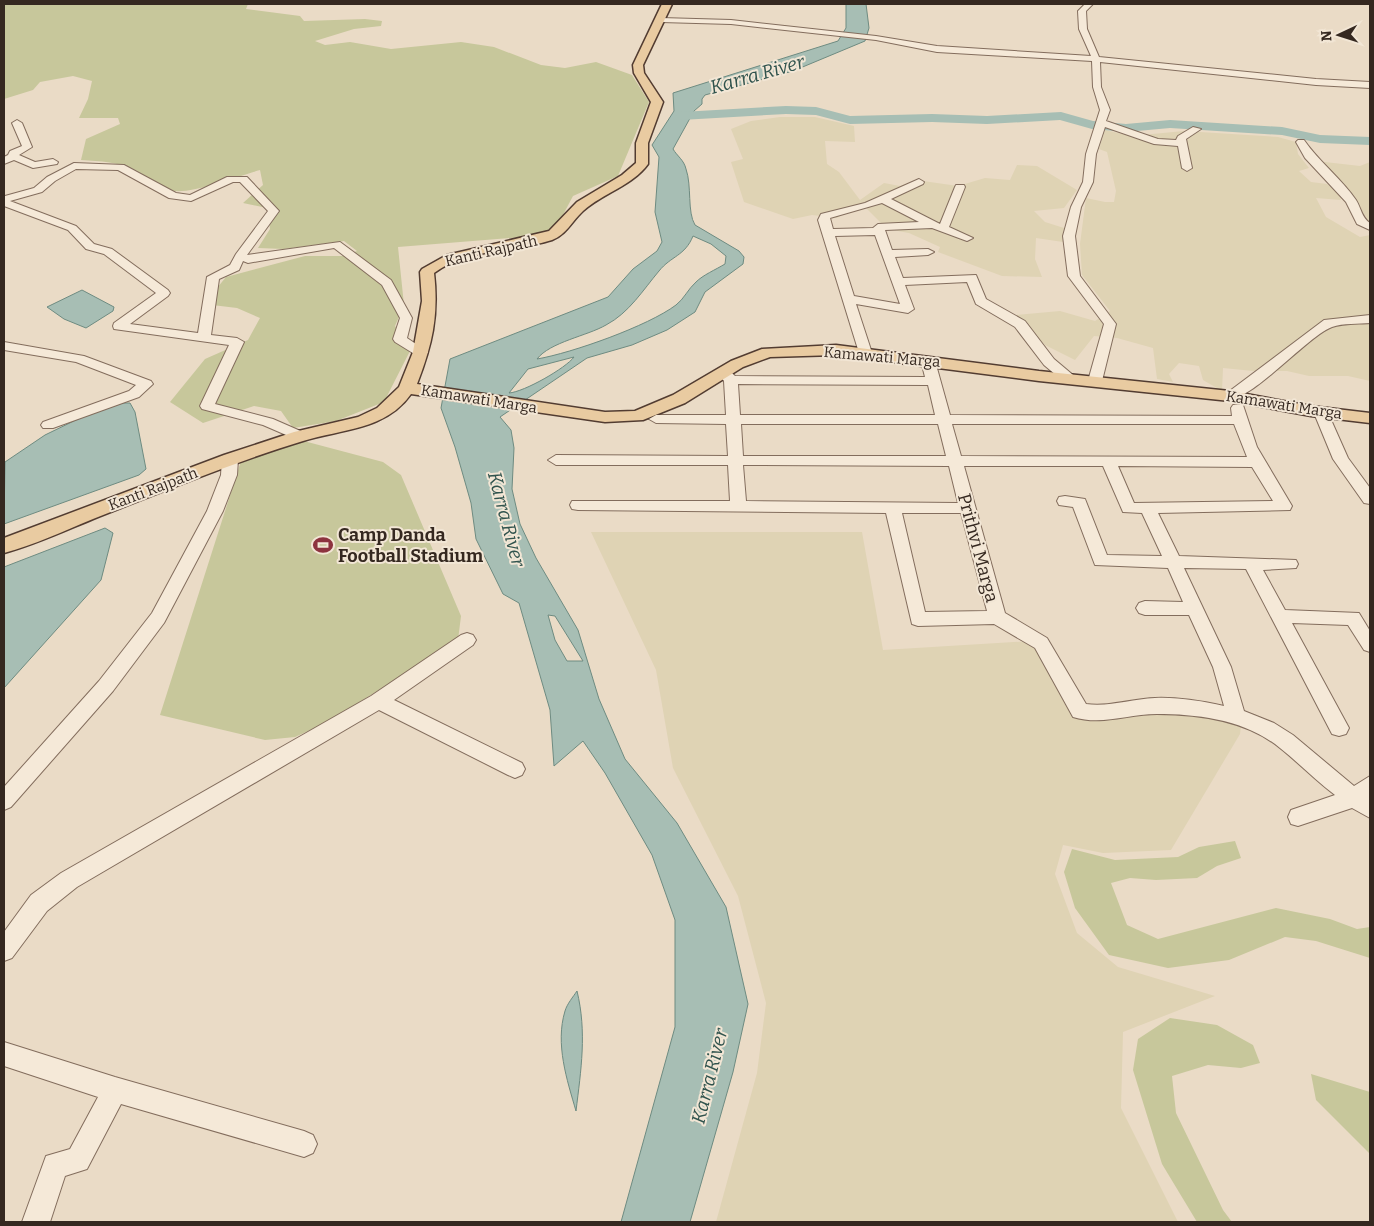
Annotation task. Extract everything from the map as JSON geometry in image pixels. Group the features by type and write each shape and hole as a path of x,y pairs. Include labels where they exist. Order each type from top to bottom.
{"main road":[{"name":"Kanti Rajpath","path":"4,546 230,459 300,436 364,421 383,412 399,399 407,388 421,352 430,301 427,272 435,265 457,256 521,244 553,235 574,212 634,173 642,164 642,143 657,102 639,73 638,65 667,4"},
{"name":"Kamawati Marga","path":"407,388 604,417 637,416 727,376 768,352 836,350 1233,397 1321,413 1370,418"}],"street":[{"path":"1088,4 1082,11 1083,29 1096,59 1097,87 1104,110 1091,154 1088,182 1076,207 1070,236 1074,276 1110,324 1095,380"},
{"path":"661,20 731,22 876,38 937,49 1096,59 1316,82 1370,85"},
{"path":"8,159 14,153 27,147 17,123"},
{"path":"1100,125 1158,142 1182,143"},
{"path":"1187,168 1181,138 1196,129"},
{"path":"1301,142 1309,156 1351,201 1354,212 1361,222 1370,227"},
{"path":"8,159 23,158 33,165 53,162"},
{"path":"5,200 38,190 74,166 120,167 173,196 191,198 231,179 243,180 274,211 240,256 235,267 213,277 204,338"},
{"path":"865,353 828,233 825,216 869,204 919,182"},
{"path":"938,227 960,187"},
{"path":"882,199 938,227 967,238"},
{"path":"5,200 72,228 90,247 108,251 144,276 164,293 119,326 237,342 207,406 268,422 300,436"},
{"path":"848,299 908,309 878,227 938,227"},
{"path":"828,233 879,231"},
{"path":"240,256 248,259 336,244 387,283 406,318 400,339 421,352"},
{"path":"887,254 928,252"},
{"path":"898,282 972,278 980,301 1020,324 1049,362 1068,378"},
{"path":"1109,463 1129,508 1284,506 1255,462 1239,420 1233,397 1272,368 1312,334 1329,324 1370,319"},
{"path":"4,346 79,359 146,384 134,394 48,425"},
{"name":"Prithvi Marga","path":"928,361 996,617 1041,643 1080,711 1102,714 1154,706 1183,706 1236,716 1266,729 1286,741 1323,774 1365,798"},
{"path":"738,506 727,376 934,382"},
{"path":"1321,413 1340,458 1370,500"},
{"path":"656,419 1239,420"},
{"path":"4,801 106,686 158,618 215,512 229,476 230,459"},
{"path":"556,460 1255,462"},
{"path":"1065,501 1079,503 1101,561 1290,564"},
{"path":"578,504 968,508"},
{"path":"893,507 918,619 996,617"},
{"path":"1148,508 1175,562 1222,667 1236,716"},
{"path":"1251,563 1339,728"},
{"path":"1145,608 1196,609"},
{"path":"1279,616 1353,618 1370,645"},
{"path":"4,950 39,903 69,880 378,701 467,640"},
{"path":"378,701 515,769"},
{"path":"1298,817 1365,798"},
{"path":"4,1054 115,1090 304,1144"},
{"path":"36,1222 55,1165 78,1160 115,1090"}],"shaded area":[{"path":"780,117 815,117 854,126 855,142 825,141 827,164 839,172 860,200 884,183 900,186 916,180 958,186 985,178 1010,180 1017,165 1037,166 1077,190 1064,208 1034,211 1045,222 1064,228 1063,242 1036,238 1035,259 1042,277 1002,276 938,252 940,247 909,233 887,229 865,207 851,209 837,218 812,215 793,219 744,202 731,162 743,159 731,129 751,121"},
{"path":"1105,130 1131,136 1184,131 1278,137 1296,142 1298,154 1309,168 1299,171 1311,182 1327,184 1339,193 1341,200 1316,198 1326,217 1360,237 1370,235 1370,381 1348,376 1309,376 1287,371 1253,371 1223,368 1222,391 1203,380 1199,366 1179,363 1169,374 1173,382 1157,379 1153,348 1117,338 1094,336 1075,360 1045,345 1015,315 1060,311 1095,321 1110,311 1082,275 1080,244 1086,198 1114,202 1116,191 1107,152 1099,149"},
{"path":"1316,161 1360,166 1370,162 1370,224 1355,200"},
{"path":"591,532 862,532 883,650 1031,641 1079,719 1099,721 1151,710 1233,721 1241,726 1240,734 1171,850 1103,853 1063,845 1055,874 1077,933 1118,967 1215,996 1123,1032 1121,1108 1178,1222 716,1222 757,1073 766,1003 738,896 673,768 656,670"}],"green space":[{"path":"4,4 248,4 246,9 300,16 304,21 365,19 382,21 381,26 354,29 315,41 325,45 350,42 391,49 461,42 494,47 541,65 565,68 596,62 632,75 649,102 618,176 573,196 555,230 522,237 398,247 404,305 395,326 410,351 384,402 336,421 293,428 281,411 254,406 203,423 170,402 205,359 248,340 260,318 237,308 204,304 226,277 305,256 343,256 357,251 344,241 284,249 258,248 270,229 267,208 243,203 263,185 260,170 205,187 174,191 164,188 137,171 123,166 81,160 86,139 120,124 118,118 79,118 88,99 92,81 73,76 40,82 33,90 4,99"},
{"name":"Camp Danda Football Stadium","path":"300,440 383,462 401,475 461,616 458,640 328,722 295,737 265,740 160,715 241,461"},
{"path":"1235,841 1241,858 1217,866 1197,878 1156,880 1130,878 1111,883 1127,925 1158,939 1276,908 1330,919 1357,929 1370,927 1370,958 1316,941 1285,937 1229,960 1168,968 1109,955 1075,908 1064,872 1072,849 1115,860 1178,857 1199,847"},
{"path":"1170,1018 1217,1025 1253,1045 1260,1063 1241,1068 1208,1065 1172,1076 1176,1113 1223,1210 1232,1222 1197,1222 1162,1164 1133,1070 1138,1039"},
{"path":"1311,1074 1370,1092 1370,1154 1316,1100"}],"water":[{"name":"Karra River","path":"846,4 866,4 869,28 865,41 793,71 705,95 702,99 702,104 694,111 673,149 686,169 691,213 695,225 739,251 744,257 743,264 705,292 695,312 667,330 632,345 587,358 500,417 511,430 514,448 512,489 520,524 536,558 578,630 599,699 625,759 677,823 726,907 748,1004 733,1072 690,1222 621,1222 675,1027 675,920 652,855 605,773 583,741 554,766 550,710 519,603 503,594 476,539 471,503 455,447 441,408 450,359 608,297 633,269 657,251 662,242 655,212 659,157 652,145 674,111 673,93 838,41 846,28","holes":["693,236 711,244 726,256 725,264 699,279 676,305 629,330 609,338 570,351 537,359 551,348 598,329 622,314 664,266 686,248","574,357 570,362 544,379 516,392 509,393 528,369","548,615 555,616 583,661 567,661 555,640"]},
{"path":"82,290 114,307 113,311 86,328 64,319 47,307"},
{"path":"122,403 130,403 135,412 146,469 139,475 4,524 5,462 45,435 80,418"},
{"path":"105,528 113,533 101,580 4,688 4,567"},
{"path":"577,991 582,1021 582,1036 576,1111 563,1062 561,1036 565,1011"}],"waterway":[{"path":"681,116 786,110 816,111 850,120 932,118 987,120 1061,116 1092,125 1126,128 1170,124 1282,131 1320,139 1370,141"}],"place":[{"name":"Camp Danda Football Stadium","path":"323,545"}]}
